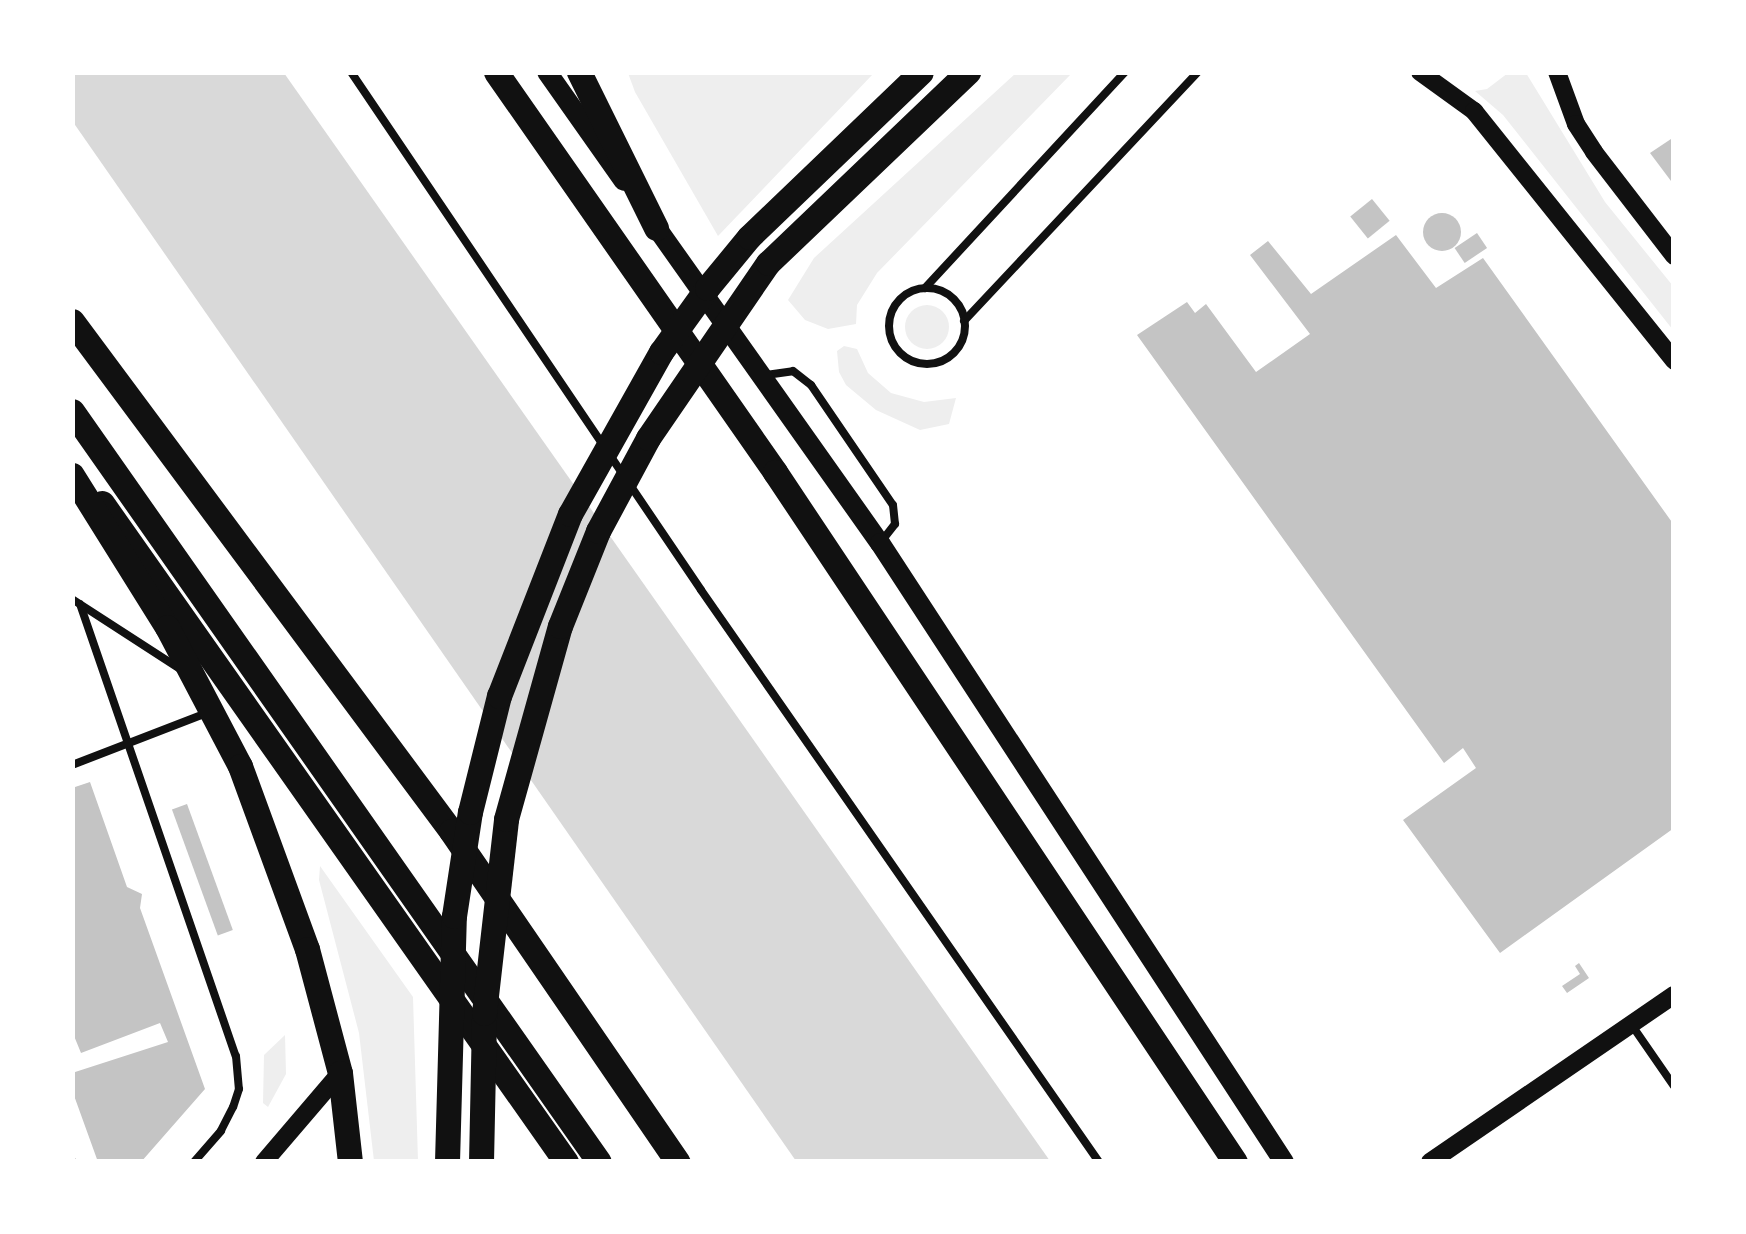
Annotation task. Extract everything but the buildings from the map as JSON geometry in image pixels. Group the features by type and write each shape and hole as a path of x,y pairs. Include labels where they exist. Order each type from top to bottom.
{"main road":[{"path":"496,72 775,472 1234,1162"},
{"path":"547,72 880,543 1284,1162"},
{"path":"579,72 656,228"},
{"path":"447,1162 454,916 470,812 500,696 570,514 660,352 749,237 921,72"},
{"path":"481,1162 484,1014 506,819 560,626 598,531 648,438 768,263 968,72"},
{"path":"72,321 450,831 678,1162"},
{"path":"72,411 600,1162"},
{"path":"72,463 566,1162"},
{"path":"72,474 192,676 240,766 308,949 340,1073 350,1162"}],"street":[{"path":"1420,72 1474,111 1674,361"},
{"path":"1558,72 1576,124 1674,256"},
{"path":"1430,1162 1674,995"},
{"path":"264,1162 340,1073"},
{"path":"1271,1142 1296,1162"}],"lane":[{"path":"351,72 701,590 1098,1162"},
{"path":"925,288 1125,72"},
{"path":"964,321 951,296 925,288 913,290 894,305 888,328 898,351 918,363 942,360 960,344 964,321 1198,72"},
{"path":"764,376 793,371 812,385 893,505 896,524 880,543"},
{"path":"76,601 192,676"},
{"path":"76,601 239,1071 234,1106 221,1131 194,1162"},
{"path":"72,765 211,712"},
{"path":"1631,1024 1674,1086"}],"shaded area":[{"path":"628,72 874,73 718,236 635,92"},
{"path":"72,73 284,73 1050,1161 796,1161 73,122"},
{"path":"1016,73 1072,73 877,273 857,305 856,324 828,329 805,320 788,300 814,258"},
{"path":"1508,73 1526,73 1605,202 1673,286 1673,330 1503,115 1475,91 1487,89"},
{"path":"927,305 943,311 949,327 943,343 927,349 911,343 905,327 911,311"},
{"path":"844,346 857,349 868,373 891,393 924,402 956,398 949,424 920,430 876,410 846,385 839,372 837,351"},
{"path":"320,866 413,997 418,1161 374,1161 359,1033 319,880"},
{"path":"285,1035 286,1074 268,1107 263,1103 264,1055"}]}
